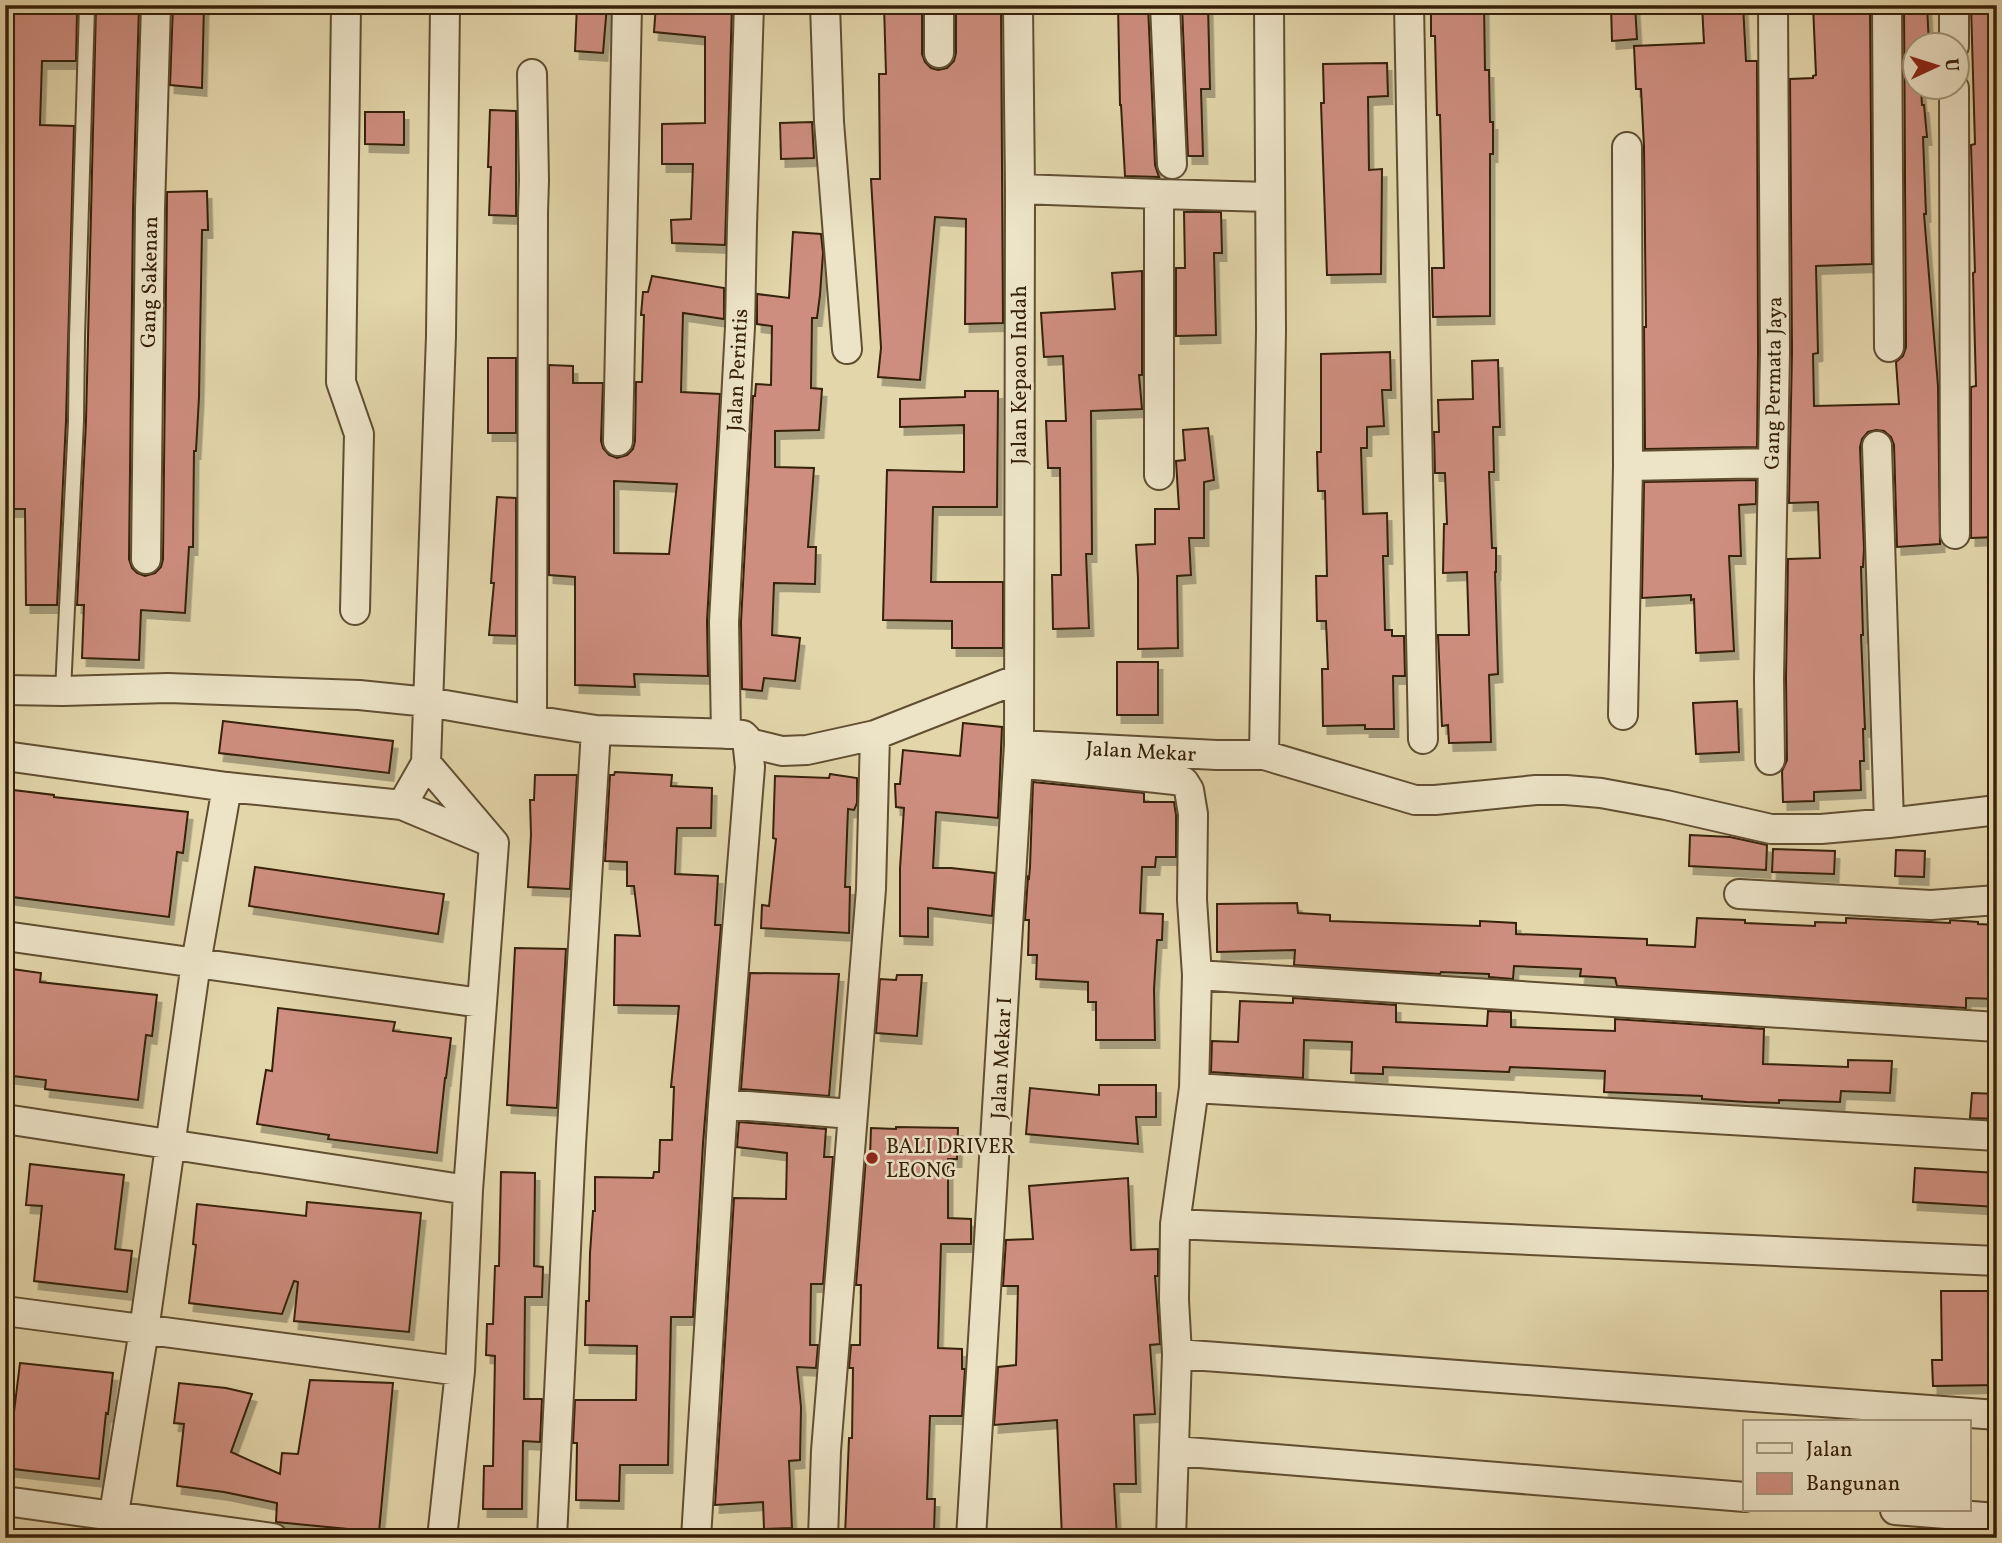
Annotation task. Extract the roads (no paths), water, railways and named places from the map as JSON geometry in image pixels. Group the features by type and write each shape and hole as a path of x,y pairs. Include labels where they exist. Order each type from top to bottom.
{"street":[{"name":"Gang Sakenan","path":"146,559 150,209 156,5"},
{"path":"346,5 341,382 359,434 355,610"},
{"path":"402,804 426,763 441,336 445,5"},
{"path":"618,441 627,5"},
{"name":"Jalan Perintis","path":"696,1538 723,1104 750,767 737,738 724,622 740,327 749,5"},
{"path":"825,5 829,122 847,349"},
{"path":"939,5 939,53"},
{"name":"Jalan Kepaon Indah","path":"1018,5 1019,754"},
{"path":"1165,5 1172,164"},
{"path":"1264,755 1270,330 1269,5"},
{"path":"1409,5 1423,739"},
{"name":"Gang Permata Jaya","path":"1770,760 1775,352 1773,5"},
{"path":"1887,5 1889,347"},
{"path":"1954,5 1954,32"},
{"path":"532,74 532,720"},
{"path":"1954,102 1955,534"},
{"path":"1623,715 1628,466 1626,148"},
{"path":"1020,189 1269,198"},
{"path":"1159,475 1160,194"},
{"path":"1877,446 1889,823"},
{"path":"1628,466 1772,463"},
{"path":"5,690 180,688 359,695 428,702 596,730 737,738 782,751 807,750 875,735 1018,679"},
{"path":"552,1538 572,1131 596,730"},
{"path":"823,1538 826,1451 871,889 875,735"},
{"name":"Jalan Mekar","path":"1019,754 1103,748 1264,755 1415,800 1536,789 1566,790 1601,793 1666,805 1771,830 1889,823 1997,810"},
{"path":"1019,754 1184,782 1189,790 1197,975 1194,1088 1175,1224 1174,1300 1177,1354 1171,1538"},
{"name":"Jalan Mekar I","path":"971,1538 1019,754"},
{"path":"5,756 227,787 402,804 494,843"},
{"path":"426,763 494,843 468,1190 460,1371 442,1538"},
{"path":"112,1527 144,1330 196,963 227,787"},
{"path":"1739,894 1931,905 1997,900"},
{"path":"5,936 481,1003"},
{"path":"1197,975 1997,1027"},
{"path":"1194,1088 1997,1136"},
{"path":"723,1104 852,1114"},
{"path":"5,1118 468,1190"},
{"path":"1175,1224 1997,1261"},
{"path":"5,1311 460,1371"},
{"path":"1177,1354 1997,1415"},
{"path":"1175,1451 1743,1497"},
{"path":"5,1501 112,1527 273,1538"},
{"path":"1920,1512 1997,1518"}],"lane":[{"path":"63,691 76,421 87,7"}],"place":[{"name":"BALI DRIVER LEONG","path":"872,1158"}]}
